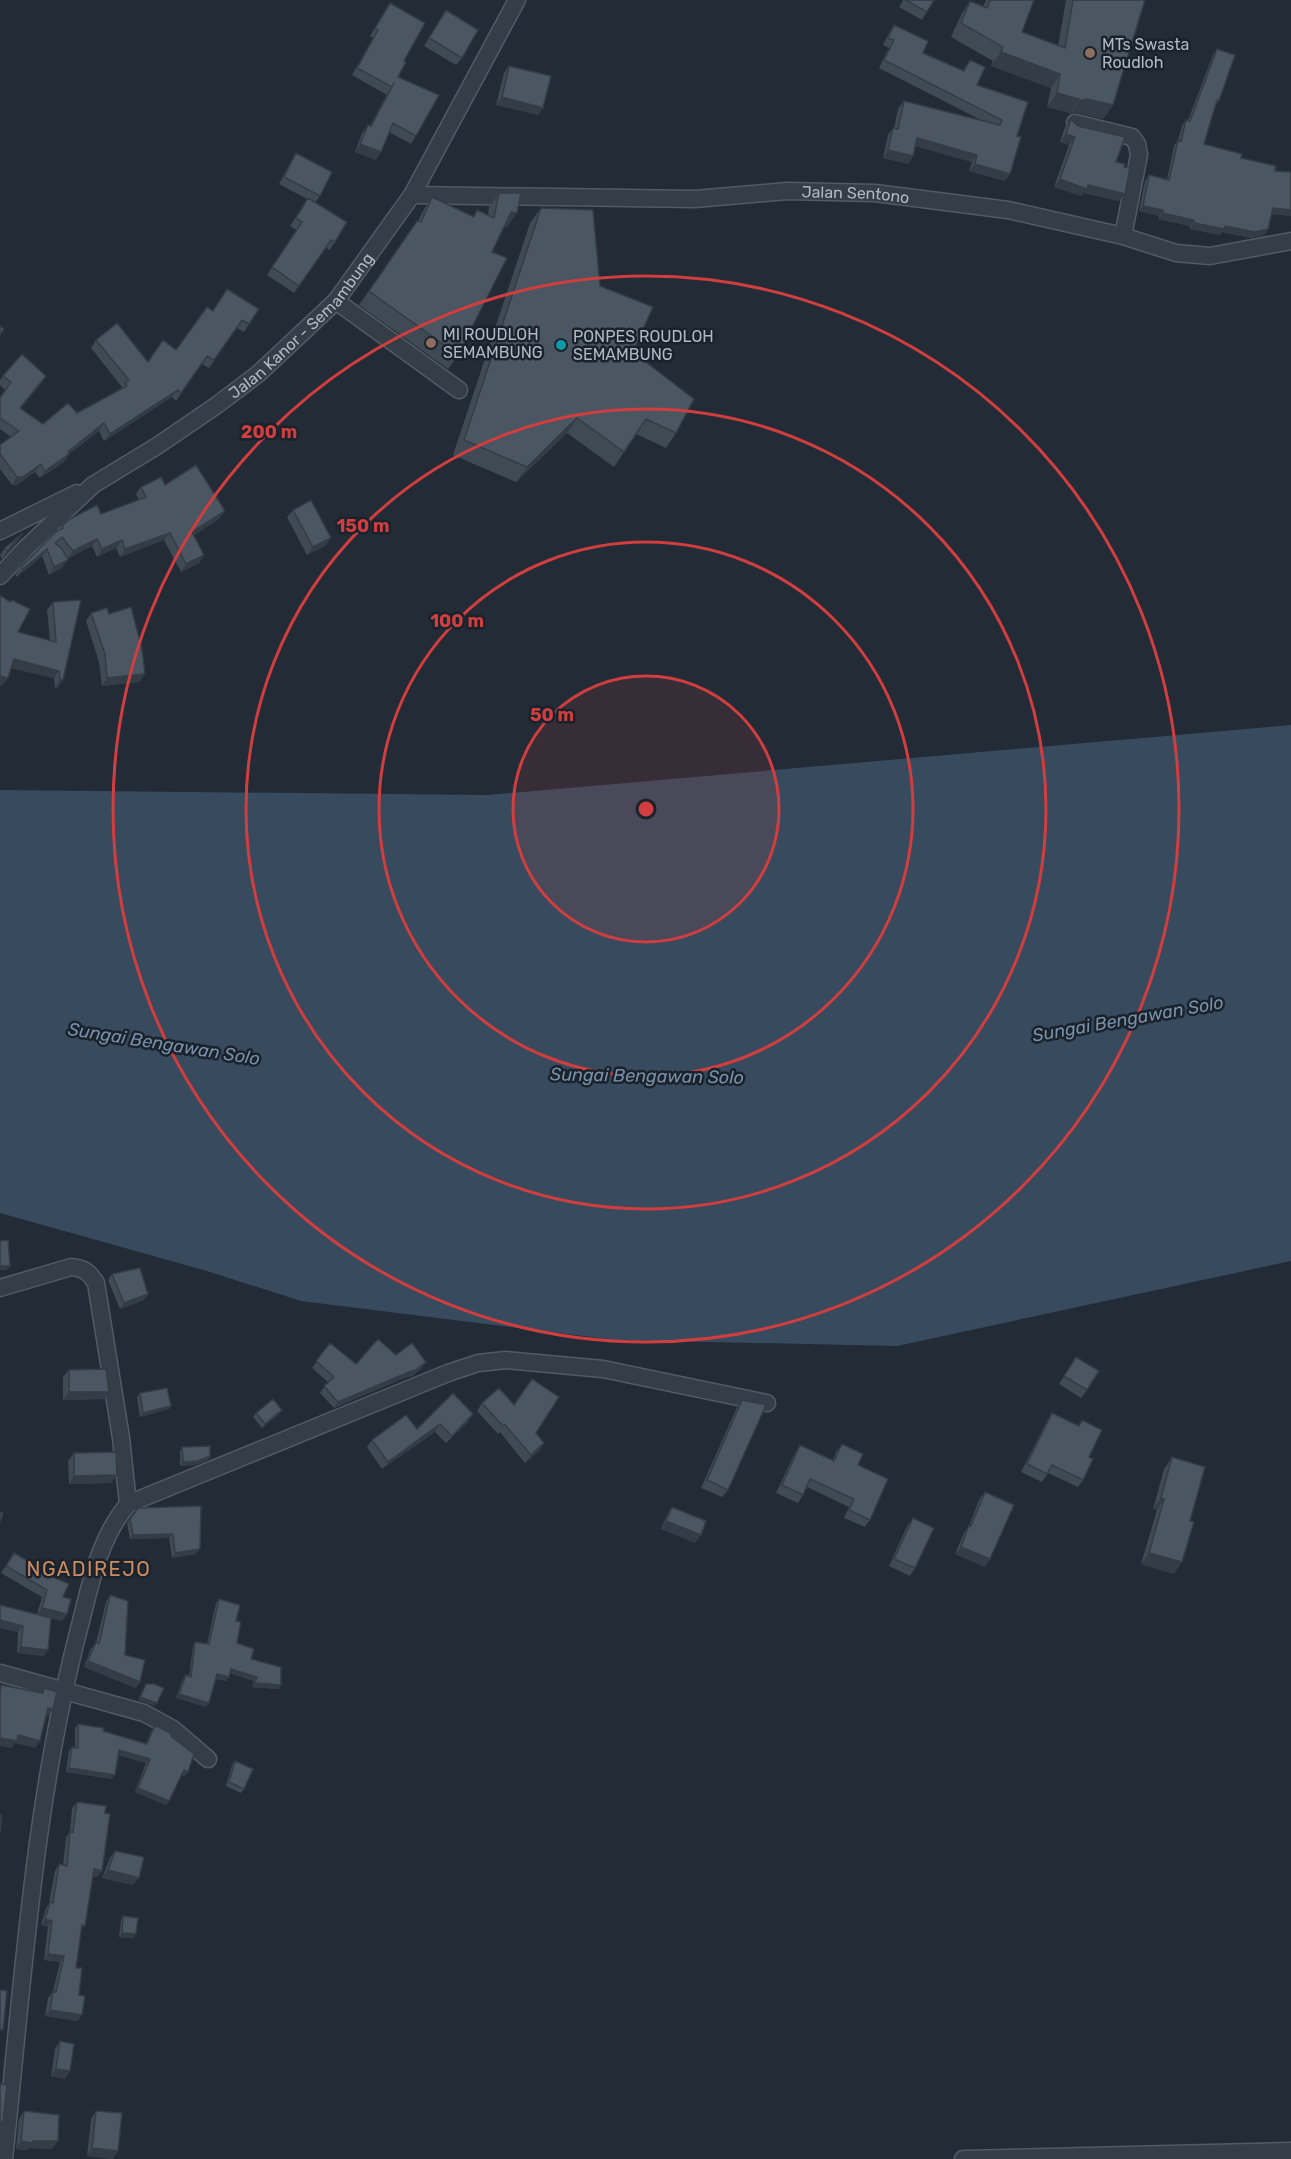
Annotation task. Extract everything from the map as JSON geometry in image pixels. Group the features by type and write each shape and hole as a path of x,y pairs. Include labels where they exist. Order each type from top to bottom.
{"street":[{"name":"Jalan Kanor - Semambung","path":"0,576 25,549 93,485 157,446 258,374 336,301 412,195 517,0"},
{"path":"1075,123 1132,137 1137,144 1139,155 1123,236"},
{"name":"Jalan Sentono","path":"412,195 695,199 787,191 875,194 1008,210 1123,236 1176,253 1210,256 1291,241"},
{"path":"336,301 459,390"},
{"path":"0,531 93,485"},
{"path":"0,1288 71,1267 90,1272 96,1283 98,1294 121,1438 128,1504"},
{"path":"4,2159 41,1828 63,1689 98,1557 114,1520 128,1504 448,1373 478,1363 506,1360 603,1369 767,1402"},
{"path":"0,1673 144,1713 173,1729 208,1759"},
{"path":"963,2159 1291,2151"}],"water":[{"name":"Sungai Bengawan Solo","path":"1291,725 1291,1261 897,1346 616,1340 301,1301 207,1271 0,1213 0,790 487,795"}],"building":[{"path":"906,0 934,0 927,12"},
{"path":"990,0 1034,0 1022,32 1065,48 1073,0 1145,0 1113,105 1087,99 1079,101 1079,99 1057,93 1060,74 1001,52 1003,47 961,23 970,1 987,8"},
{"path":"390,3 425,23 398,77 439,95 416,136 393,123 381,152 360,144 368,125 371,126 392,87 357,68 378,30 375,28"},
{"path":"446,10 478,30 462,58 429,38"},
{"path":"894,25 928,41 923,53 964,71 970,60 985,67 977,85 1028,102 1017,136 1021,137 1010,174 975,164 977,155 917,138 913,156 888,150 893,128 898,129 904,101 1000,125 1002,120 884,60 894,40 888,38"},
{"path":"1217,49 1235,55 1219,101 1217,100 1204,144 1242,154 1241,158 1276,166 1275,171 1291,172 1291,210 1273,208 1268,229 1255,232 1225,226 1224,229 1194,223 1194,220 1143,206 1149,175 1169,180 1178,140 1181,141 1186,120 1190,121"},
{"path":"509,66 551,76 543,108 502,97"},
{"path":"1071,119 1078,126 1125,137 1116,162 1130,168 1125,194 1088,185 1087,189 1060,179 1075,137 1066,134"},
{"path":"296,153 332,172 320,196 284,177"},
{"name":"MI ROUDLOH SEMAMBUNG","path":"499,193 521,193 517,213 511,212 492,252 507,258 458,355 369,291 417,221 421,222 432,197 474,217 477,210 494,218"},
{"path":"308,198 347,222 335,242 331,240 299,286 272,267 302,222 296,218"},
{"name":"PONPES ROUDLOH SEMAMBUNG","path":"541,208 593,210 600,286 653,307 633,352 694,399 676,433 646,419 624,452 577,418 527,467 464,440"},
{"path":"227,289 259,309 249,324 242,320 214,360 207,356 181,393 178,390 110,434 104,423 68,452 69,454 45,471 41,464 23,477 17,477 0,454 0,445 19,431 0,418 0,398 11,382 3,376 22,354 46,376 20,408 43,424 68,403 77,413 127,386 125,383 129,380 96,340 117,323 148,362 163,340 176,350 207,307 213,311"},
{"path":"196,465 225,511 192,532 204,555 186,564 170,533 125,549 122,540 102,549 97,539 73,551 62,537 55,543 62,549 68,560 54,567 47,549 23,569 21,567 70,519 97,505 101,514 146,497 141,487 161,477 165,485"},
{"path":"311,500 331,538 313,547 293,510"},
{"path":"23,533 7,551 5,548"},
{"path":"0,595 10,602 12,600 30,609 18,632 56,642 53,602 81,600 63,680 60,680 59,671 14,659 8,678 0,676"},
{"path":"131,607 142,649 145,674 107,678 105,654 91,613 107,608 109,614"},
{"path":"8,1240 10,1266 0,1266 0,1241"},
{"path":"140,1268 148,1294 124,1303 112,1274"},
{"path":"378,1339 396,1355 412,1343 426,1362 416,1370 338,1402 324,1386 334,1377 316,1361 330,1343 356,1364"},
{"path":"1076,1357 1099,1371 1087,1390 1064,1376"},
{"path":"106,1369 109,1392 69,1392 69,1370"},
{"path":"532,1379 559,1397 536,1433 544,1443 531,1455 482,1403 499,1388 514,1405"},
{"path":"167,1388 171,1406 143,1413 140,1393"},
{"path":"453,1393 473,1414 452,1436 440,1424 388,1462 372,1440 406,1415 417,1429"},
{"path":"273,1399 282,1410 265,1424 256,1413"},
{"path":"742,1400 766,1405 728,1490 707,1480"},
{"path":"1052,1413 1079,1426 1082,1420 1102,1430 1089,1457 1093,1459 1083,1480 1052,1465 1047,1474 1027,1464"},
{"path":"842,1444 863,1454 858,1465 888,1479 870,1520 849,1510 854,1499 810,1479 803,1495 782,1485 800,1445 834,1461"},
{"path":"210,1446 210,1456 198,1461 183,1462 182,1447"},
{"path":"116,1452 117,1475 74,1476 74,1453"},
{"path":"1172,1457 1205,1467 1190,1521 1194,1522 1182,1562 1149,1553 1164,1499 1161,1498"},
{"path":"985,1492 1014,1505 990,1559 961,1547"},
{"path":"201,1506 200,1549 175,1553 173,1534 133,1535 130,1519 138,1508"},
{"path":"672,1507 706,1521 701,1535 666,1521"},
{"path":"913,1518 934,1528 915,1568 894,1559"},
{"path":"14,1553 37,1566 35,1569 69,1584 63,1597 71,1599 67,1614 42,1608 47,1590 6,1566"},
{"path":"110,1595 128,1601 125,1655 145,1660 140,1682 88,1661 96,1642 99,1644"},
{"path":"219,1599 240,1605 236,1621 241,1622 237,1643 254,1649 251,1659 281,1667 281,1685 255,1683 257,1677 231,1669 229,1677 217,1674 209,1703 179,1694 186,1675 191,1677 195,1642 209,1644"},
{"path":"0,1605 51,1618 48,1650 21,1647 23,1626 0,1620"},
{"path":"146,1684 164,1688 157,1703 140,1697"},
{"path":"1,1685 43,1693 44,1688 57,1692 53,1709 48,1708 40,1741 18,1735 17,1741 0,1738"},
{"path":"78,1724 104,1728 103,1731 147,1744 155,1725 170,1733 194,1754 188,1772 184,1770 169,1801 138,1788 150,1759 119,1750 115,1775 69,1768 72,1747 78,1748"},
{"path":"235,1761 253,1769 244,1789 229,1782"},
{"path":"77,1802 106,1806 105,1813 110,1814 102,1871 94,1869 76,1968 82,1968 79,1995 85,1996 82,2015 50,2010 53,1991 56,1992 64,1956 48,1954 52,1921 45,1919 50,1902 53,1903 59,1864 67,1866 70,1831 73,1832"},
{"path":"115,1851 144,1857 139,1878 108,1870"},
{"path":"123,1916 138,1918 136,1934 122,1933"},
{"path":"0,1990 7,1991 3,2030 0,2029"},
{"path":"60,2041 74,2044 70,2071 56,2069"},
{"path":"0,2084 7,2085 3,2122 0,2122"},
{"path":"24,2111 59,2115 58,2141 33,2141 32,2143 21,2141"},
{"path":"96,2111 122,2113 118,2151 92,2148"}],"place":[{"name":"MTs Swasta Roudloh","path":"1090,53"},
{"name":"MI ROUDLOH SEMAMBUNG","path":"431,343"},
{"name":"PONPES ROUDLOH SEMAMBUNG","path":"561,345"}],"district":[{"name":"NGADIREJO","path":"89,1569"}]}
